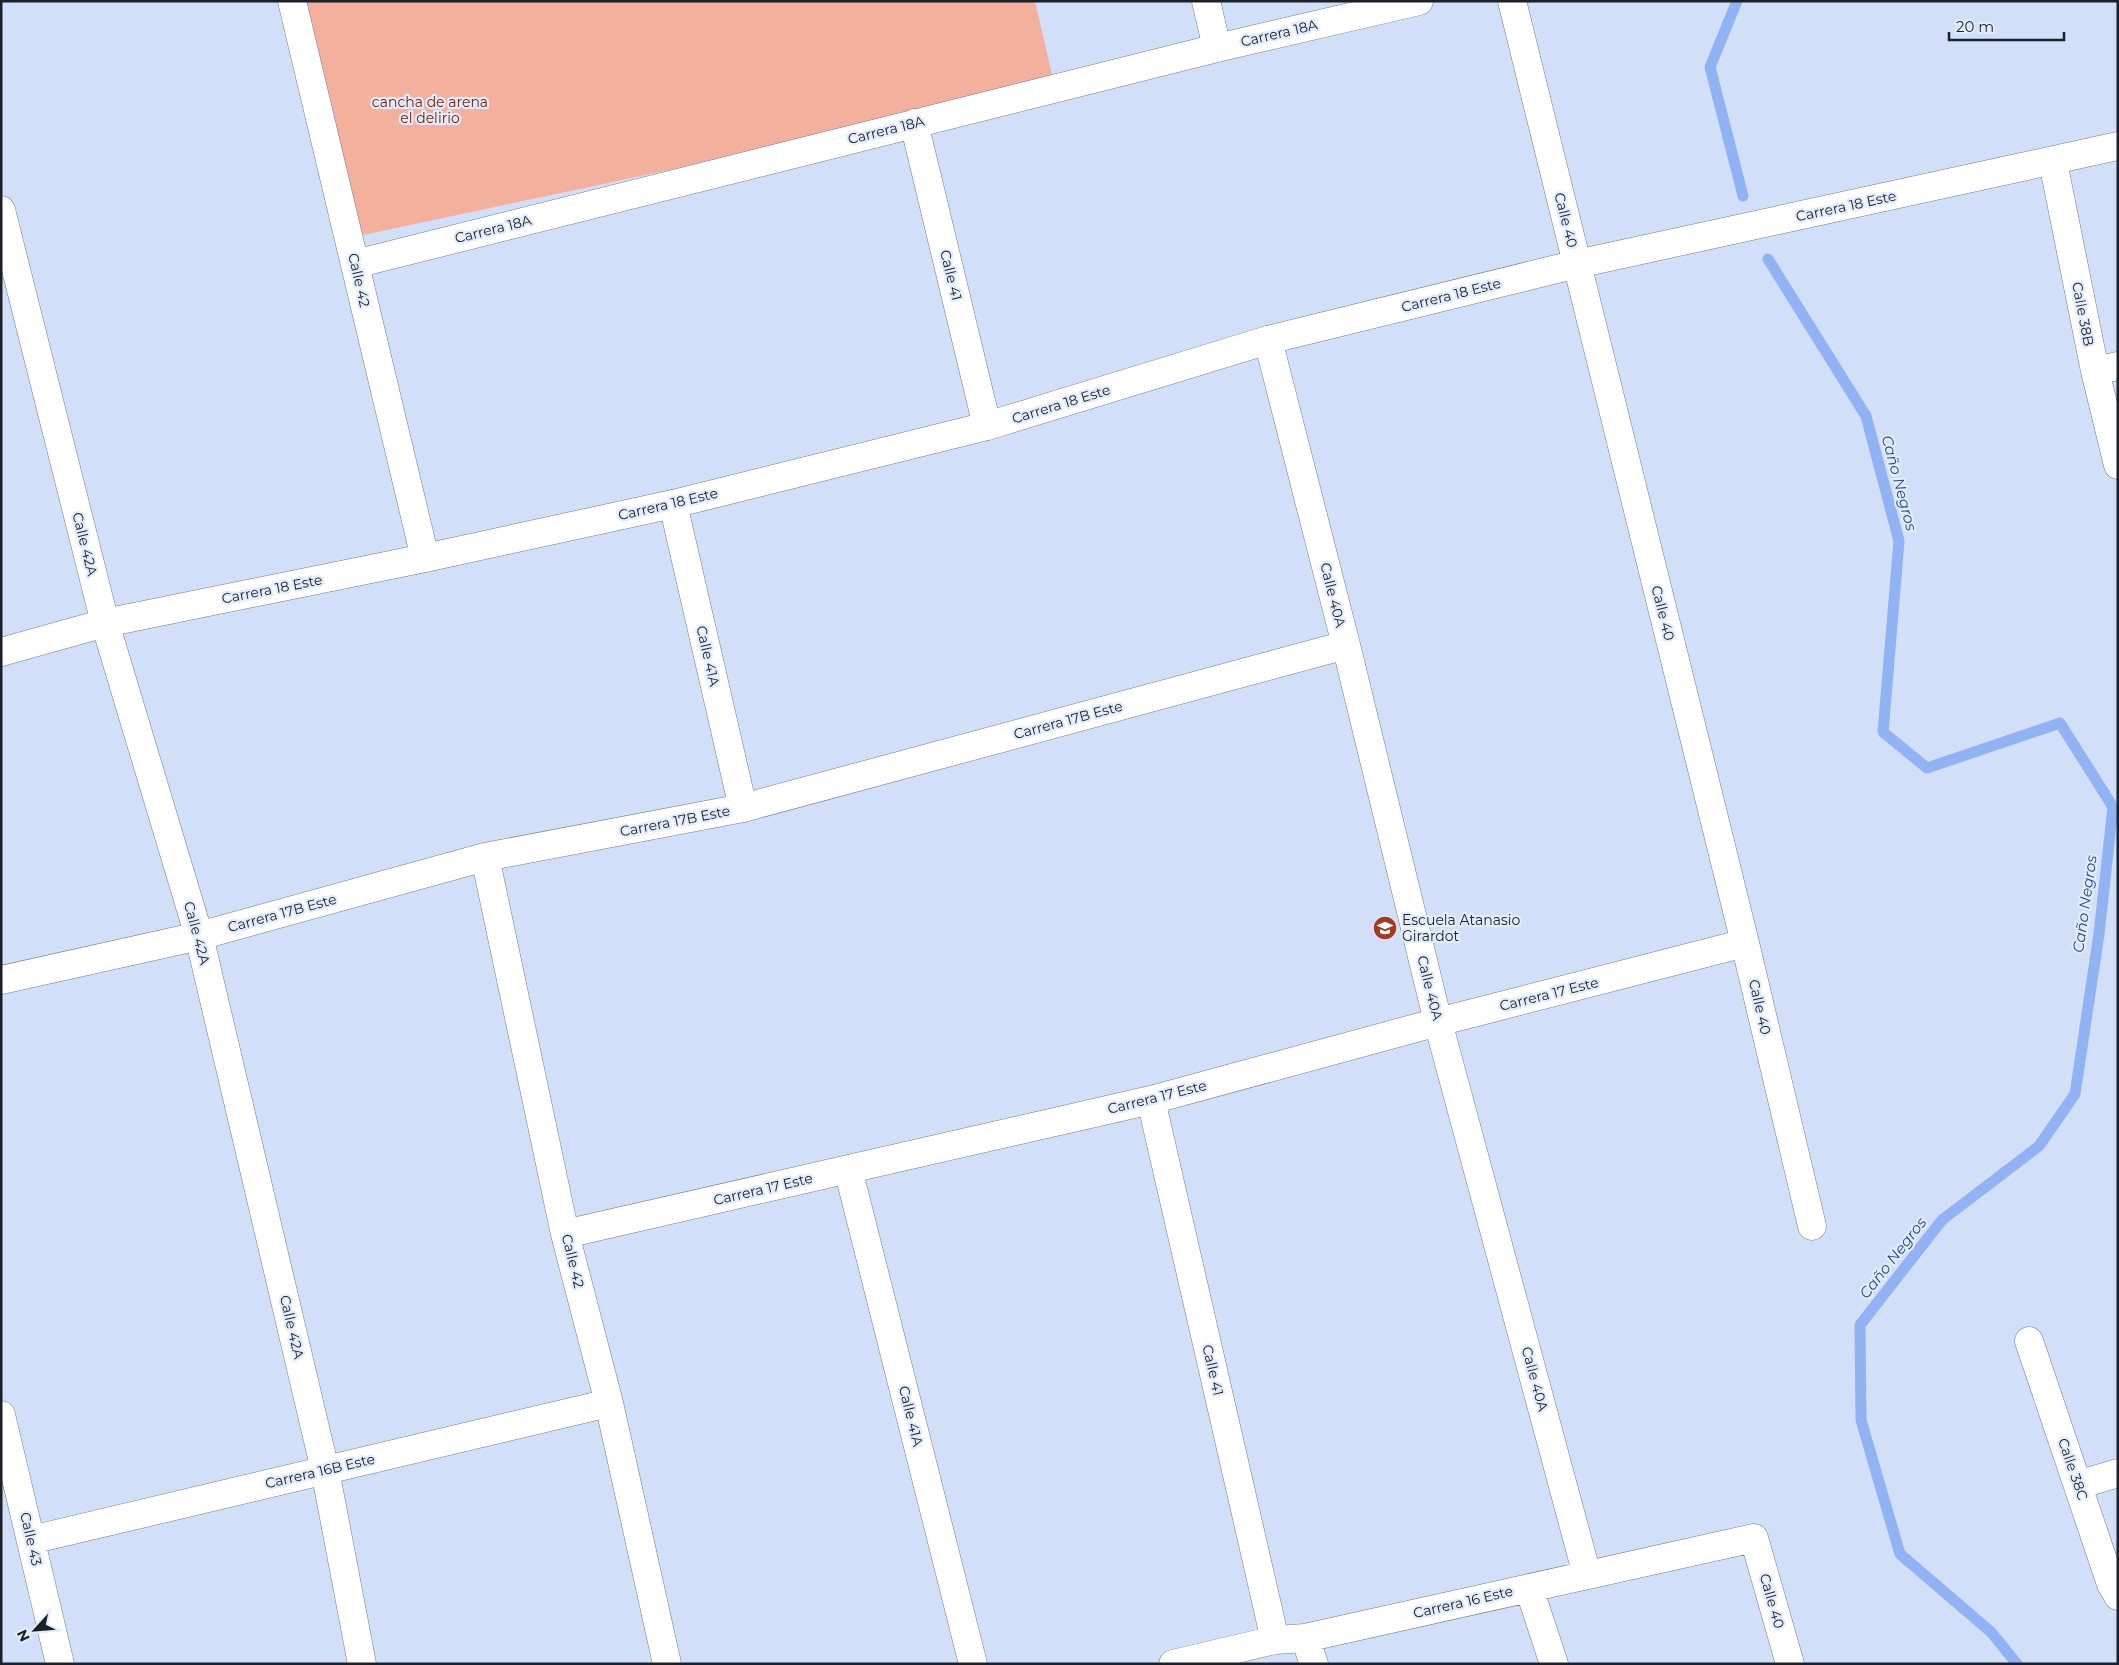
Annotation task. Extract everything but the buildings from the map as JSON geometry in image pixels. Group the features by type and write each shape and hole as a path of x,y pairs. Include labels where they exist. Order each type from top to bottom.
{"street":[{"name":"Calle 42","path":"292,1 425,558"},
{"path":"1206,1 1216,48"},
{"name":"Carrera 18A","path":"355,264 1216,48 1418,1"},
{"name":"Calle 40","path":"1512,1 1745,944 1812,1226"},
{"name":"Calle 41","path":"914,123 987,426"},
{"name":"Carrera 18 Este","path":"1,652 105,622 425,558 674,504 987,426 1268,340 1577,264 2053,162 2118,146"},
{"name":"Calle 38B","path":"2053,162 2106,368 2118,465"},
{"name":"Calle 42A","path":"1,210 105,622 199,936 325,1470 362,1664"},
{"name":"Calle 40A","path":"1268,340 1346,645 1438,1022 1587,1575"},
{"name":"Calle 41A","path":"674,504 743,808"},
{"name":"Carrera 17B Este","path":"1,980 199,936 485,857 743,808 1346,645"},
{"name":"Calle 42","path":"485,857 566,1234 609,1403 667,1664"},
{"name":"Carrera 17 Este","path":"566,1234 1151,1100 1438,1022 1745,944"},
{"name":"Calle 41","path":"1151,1100 1275,1640"},
{"name":"Calle 41A","path":"848,1169 973,1664"},
{"name":"Calle 38C","path":"2029,1341 2111,1584 2118,1596"},
{"name":"Carrera 16B Este","path":"31,1540 609,1403"},
{"name":"Calle 43","path":"2,1424 60,1664"},
{"path":"2078,1485 2118,1473"},
{"name":"Calle 40","path":"1754,1538 1790,1664"},
{"name":"Carrera 16 Este","path":"1173,1664 1275,1640 1305,1638 1754,1538"},
{"path":"1530,1588 1554,1664"},
{"path":"1305,1638 1314,1664"}],"green space":[{"name":"cancha de arena el delirio","path":"292,1 1035,1 1055,88 349,238"}],"waterway":[{"name":"Caño Negros","path":"1737,1 1710,67 1743,196"},
{"name":"Caño Negros","path":"1768,259 1866,416 1899,541 1883,732 1927,768 2060,723 2113,807 2099,934 2075,1094 2039,1146 1942,1220 1860,1325 1861,1420 1900,1554 1991,1632 2017,1664"}],"place":[{"name":"Escuela Atanasio Girardot","path":"1385,928"}]}
